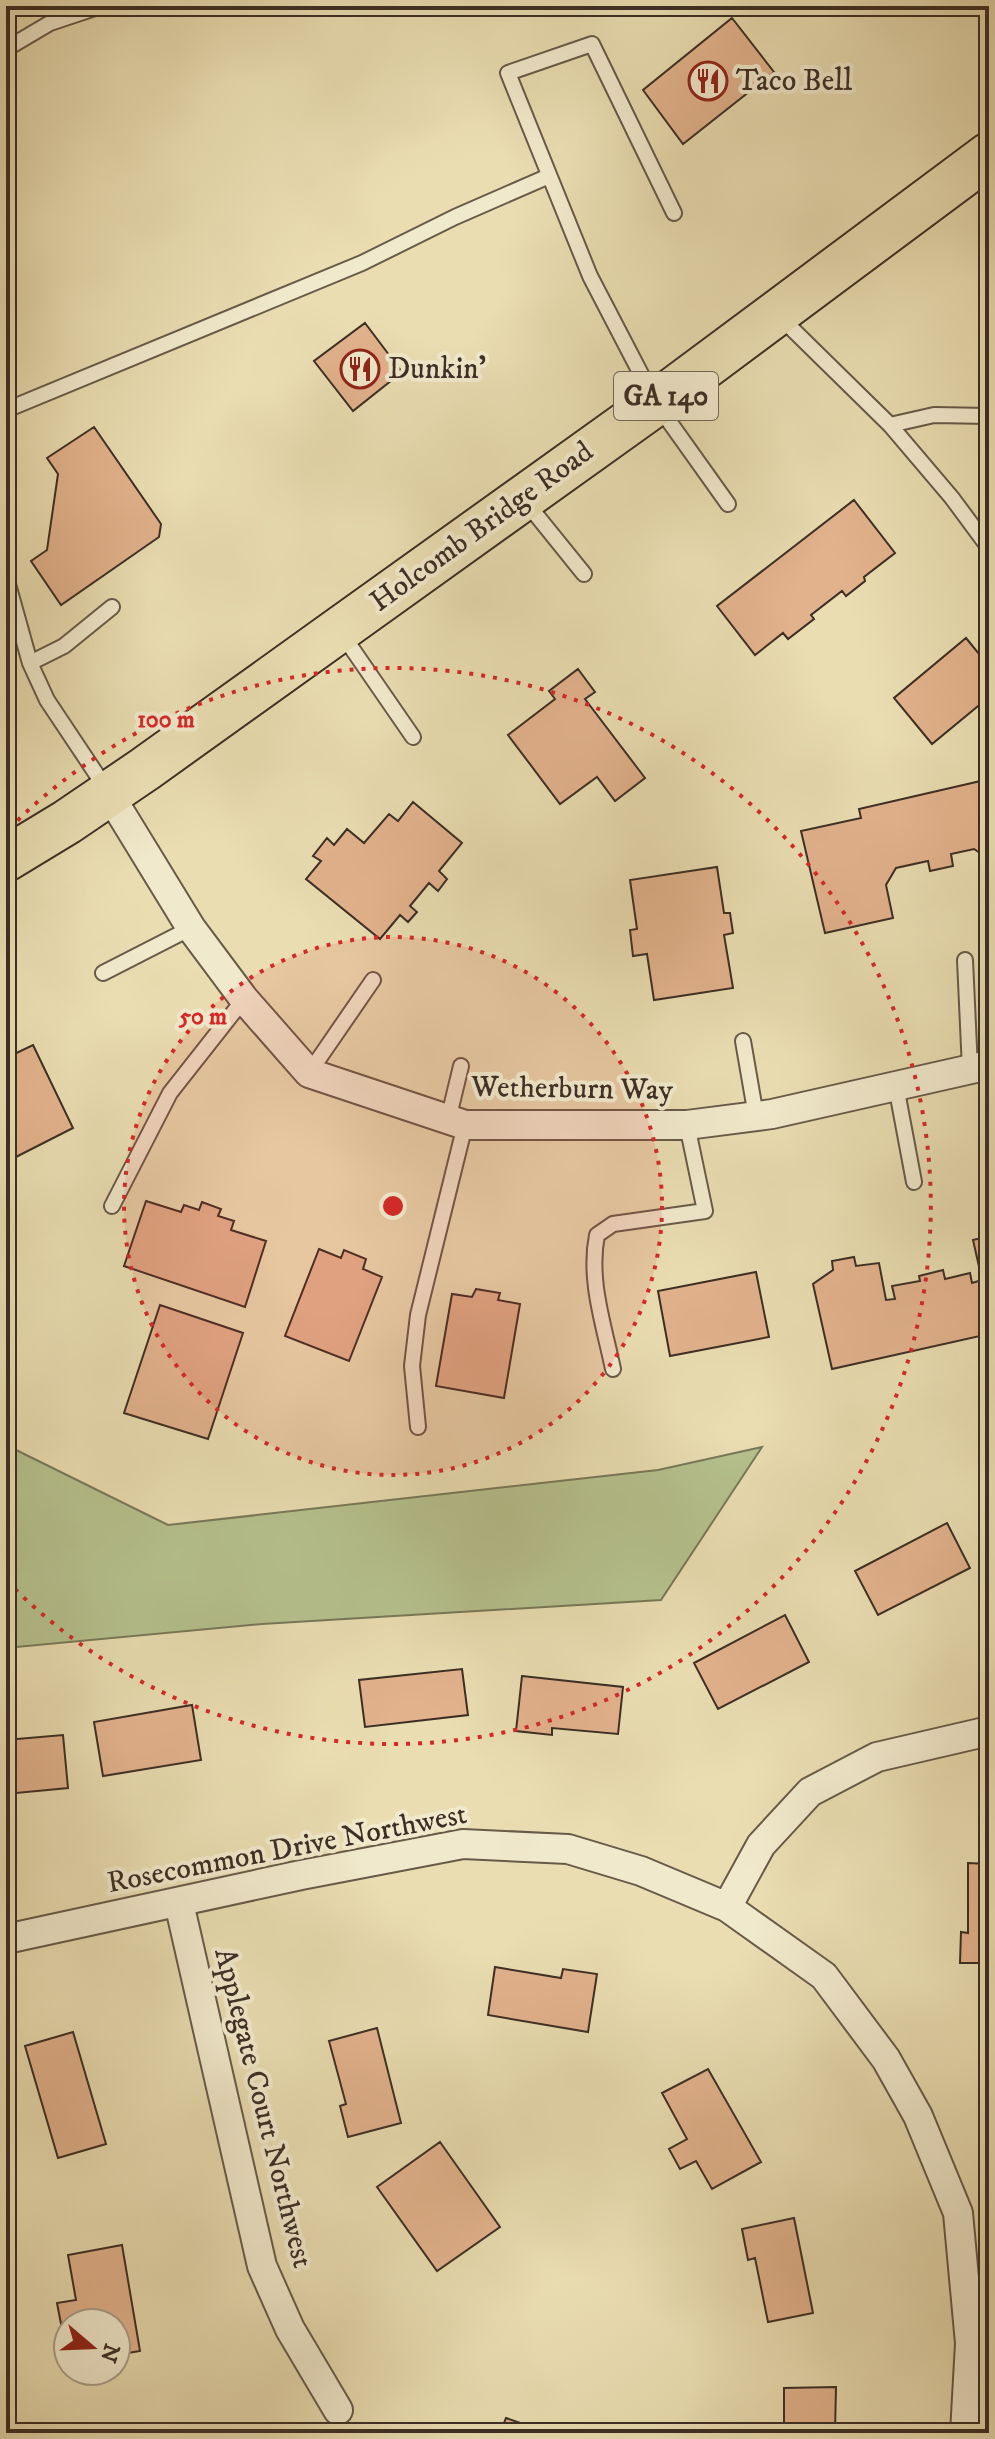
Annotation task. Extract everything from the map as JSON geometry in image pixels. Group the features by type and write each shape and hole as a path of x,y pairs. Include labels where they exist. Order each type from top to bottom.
{"main road":[{"name":"Holcomb Bridge Road","path":"6,859 109,794 656,403 989,155"}],"street":[{"path":"109,794 191,928 244,999 309,1073"},
{"name":"Wetherburn Way","path":"309,1073 456,1122 687,1125 756,1116 979,1067"},
{"path":"727,1907 761,1845 810,1792 877,1757 989,1731"},
{"name":"Rosecommon Drive Northwest","path":"6,1939 301,1875 463,1844 568,1849 641,1871 727,1907 824,1976 886,2059 918,2116 958,2213 970,2343 965,2433"},
{"name":"Applegate Court Northwest","path":"179,1903 262,2266 290,2329 338,2410"}],"lane":[{"path":"6,49 50,23 101,6"},
{"path":"674,213 592,44 508,73 590,276 656,403 728,504"},
{"path":"6,410 362,263 455,217 549,176"},
{"path":"776,312 890,425 952,498 989,548"},
{"path":"890,425 934,415 989,416"},
{"path":"523,497 584,574"},
{"path":"7,581 30,663 47,700 109,794"},
{"path":"30,663 64,646 112,607"},
{"path":"339,630 413,737"},
{"path":"103,973 191,928"},
{"path":"965,960 979,1067"},
{"path":"309,1073 373,980"},
{"path":"112,1206 170,1093 244,999"},
{"path":"743,1041 756,1116"},
{"path":"418,1427 412,1366 418,1315 456,1122 461,1066"},
{"path":"896,1086 914,1182"},
{"path":"613,1369 594,1282 593,1256 597,1235 613,1224 705,1211 687,1125"}],"green space":[{"path":"6,1445 168,1525 658,1470 762,1447 661,1600 262,1624 6,1648"}],"building":[{"path":"6,6 31,6 6,23"},
{"name":"Taco Bell","path":"732,18 774,72 683,144 643,90"},
{"path":"365,323 402,372 353,411 314,361"},
{"path":"94,427 161,524 159,537 61,605 31,561 47,550 58,474 47,458"},
{"path":"854,500 895,553 864,577 865,581 846,596 842,591 811,615 814,619 788,639 783,633 755,655 717,606"},
{"path":"966,638 989,666 989,697 932,744 894,698"},
{"path":"578,669 595,692 585,699 645,778 615,801 597,777 560,804 508,735 555,699 549,691"},
{"path":"985,780 989,793 989,859 974,849 951,854 953,866 930,871 928,861 896,868 886,885 893,918 825,933 801,831 861,818 859,809"},
{"path":"413,802 462,843 439,871 447,879 438,891 429,883 410,906 417,912 408,922 400,915 380,939 306,879 321,861 313,856 327,838 334,845 347,829 364,843 389,814 398,821"},
{"path":"717,867 724,913 730,913 733,933 724,935 733,988 654,1000 647,954 633,956 630,930 637,929 630,880"},
{"path":"33,1045 73,1128 6,1162 6,1058"},
{"path":"146,1201 181,1212 184,1205 199,1210 202,1202 221,1209 218,1216 234,1221 231,1230 266,1241 245,1307 124,1266"},
{"path":"6,1236 14,1252 6,1256"},
{"path":"989,1236 989,1334 832,1369 813,1284 833,1270 832,1261 854,1257 856,1266 879,1263 886,1300 895,1299 892,1286 920,1281 919,1276 943,1270 945,1279 970,1273 972,1283 982,1280 973,1240"},
{"path":"319,1249 341,1258 344,1250 366,1259 363,1269 382,1277 349,1361 285,1336"},
{"path":"756,1272 769,1337 670,1356 658,1291"},
{"path":"476,1289 500,1293 498,1300 520,1304 504,1398 436,1386 452,1294 472,1297"},
{"path":"160,1305 243,1333 208,1439 124,1413"},
{"path":"947,1523 970,1568 878,1615 855,1571"},
{"path":"785,1615 809,1662 718,1709 694,1663"},
{"path":"462,1669 468,1715 365,1727 359,1680"},
{"path":"522,1676 623,1687 618,1734 552,1728 552,1735 516,1731"},
{"path":"192,1705 201,1760 103,1776 94,1722"},
{"path":"63,1735 68,1788 6,1794 6,1740"},
{"path":"968,1863 989,1864 989,1963 960,1963 961,1932 968,1933"},
{"path":"495,1967 561,1978 563,1969 597,1974 588,2032 488,2015"},
{"path":"377,2028 401,2123 348,2137 340,2106 346,2104 329,2041"},
{"path":"73,2032 106,2144 58,2158 25,2046"},
{"path":"708,2069 761,2162 712,2189 696,2161 680,2169 669,2149 687,2139 662,2093"},
{"path":"440,2142 500,2227 437,2271 377,2187"},
{"path":"794,2218 813,2313 768,2322 755,2258 748,2260 742,2229"},
{"path":"122,2245 140,2351 132,2352 132,2307 58,2307 57,2303 76,2300 68,2255"},
{"path":"836,2387 835,2433 784,2433 784,2388"},
{"path":"506,2418 550,2433 500,2433"}],"place":[{"name":"Taco Bell","path":"708,81"},
{"name":"Dunkin'","path":"360,369"}]}
